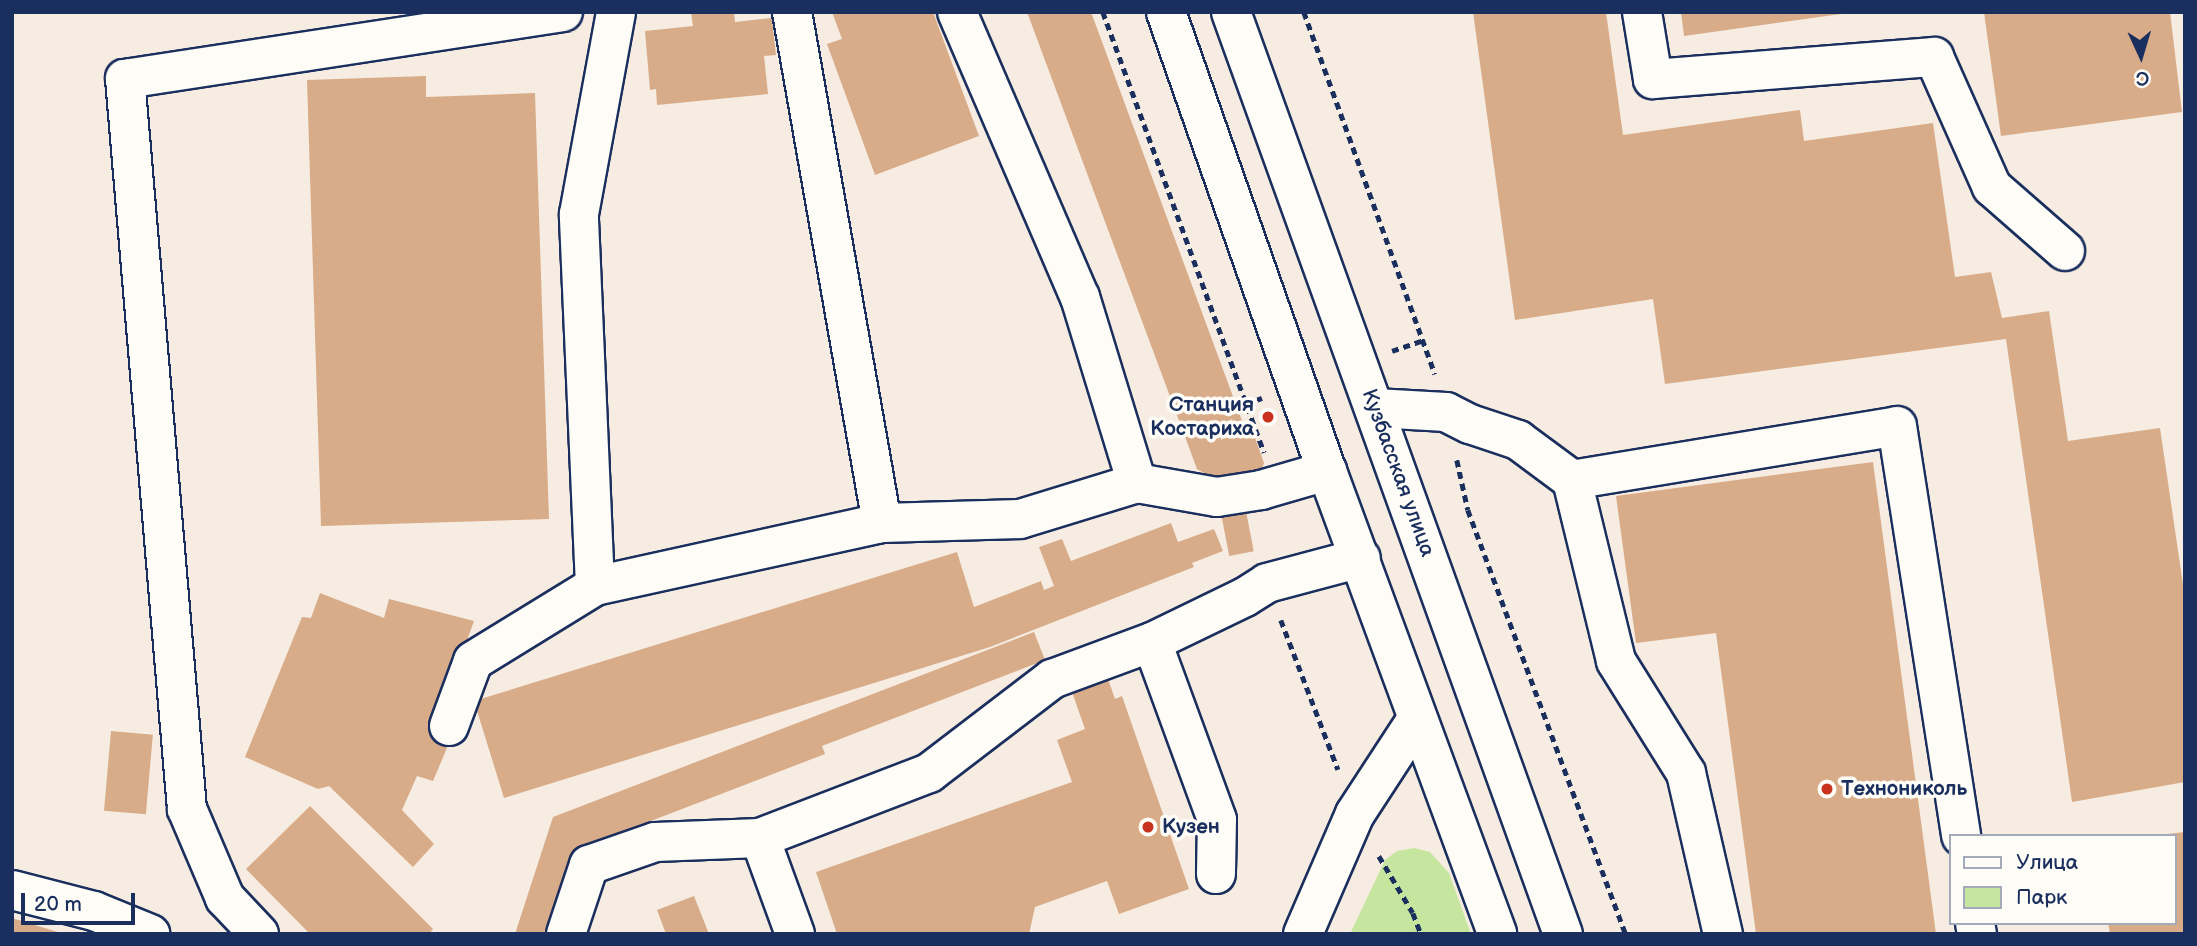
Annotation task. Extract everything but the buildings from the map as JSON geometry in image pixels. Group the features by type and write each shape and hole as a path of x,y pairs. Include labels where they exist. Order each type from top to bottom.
{"main road":[{"path":"259,934 225,898 187,809 125,79 563,12"},
{"path":"595,586 579,214 616,12"},
{"path":"792,12 882,523"},
{"path":"957,12 1080,297 1137,483"},
{"path":"1166,12 1327,471 1497,934"},
{"name":"Кузбасская улица","path":"1231,12 1563,934"},
{"path":"1642,12 1653,79 1934,57 1992,187 2064,251"},
{"path":"1375,408 1447,412 1470,424 1518,440 1572,480 1616,661 1686,773 1723,934"},
{"path":"1572,480 1897,426 1961,834"},
{"path":"449,726 473,661 595,586 882,523 1020,519 1137,483 1217,497 1261,490 1327,471"},
{"path":"566,934 589,865 655,842 760,838 929,773 1052,679 1152,642 1245,597 1267,583 1361,558"},
{"path":"1152,642 1217,820 1216,874"},
{"path":"1303,934 1355,814 1417,719"},
{"path":"760,838 795,934"},
{"path":"12,890 94,911 150,934"}],"path":[{"path":"1304,12 1424,340 1447,412 1468,510 1626,934"}],"green space":[{"path":"1414,848 1430,852 1449,873 1471,934 1350,934 1385,860 1397,851"}],"place":[{"name":"Станция Костариха","path":"1268,417"},
{"name":"Технониколь","path":"1827,789"},
{"name":"Кузен","path":"1148,827"}]}
